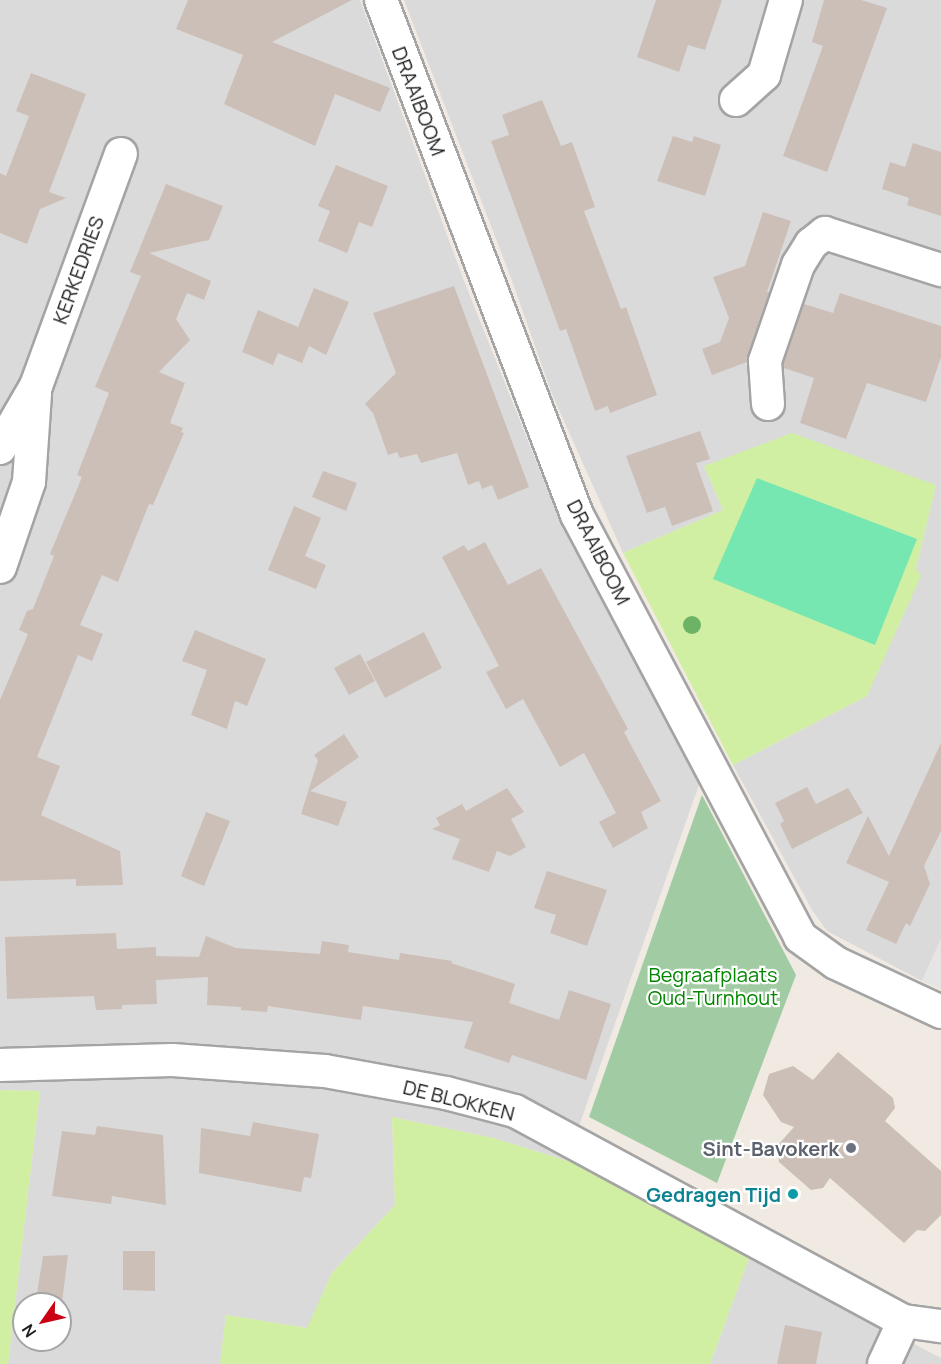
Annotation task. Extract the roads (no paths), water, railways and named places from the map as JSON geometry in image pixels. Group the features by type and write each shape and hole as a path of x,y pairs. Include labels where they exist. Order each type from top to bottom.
{"street":[{"name":"DRAAIBOOM","path":"381,0 577,514 800,937 836,963 941,1012"},
{"path":"736,100 764,75 786,0"},
{"name":"KERKEDRIES","path":"0,447 36,386 121,154"},
{"path":"768,404 765,361 798,265 812,244 825,233 941,270"},
{"name":"KERKEDRIES","path":"0,567 29,482 36,386"},
{"name":"DE BLOKKEN","path":"0,1065 172,1060 325,1071 446,1093 514,1111 904,1321"},
{"path":"884,1364 904,1321 941,1326"}],"place":[{"name":"Sint-Bavokerk","path":"851,1148"},
{"name":"Gedragen Tijd","path":"793,1194"}],"park label":[{"name":"Begraafplaats Oud-Turnhout","path":"713,986"}]}
